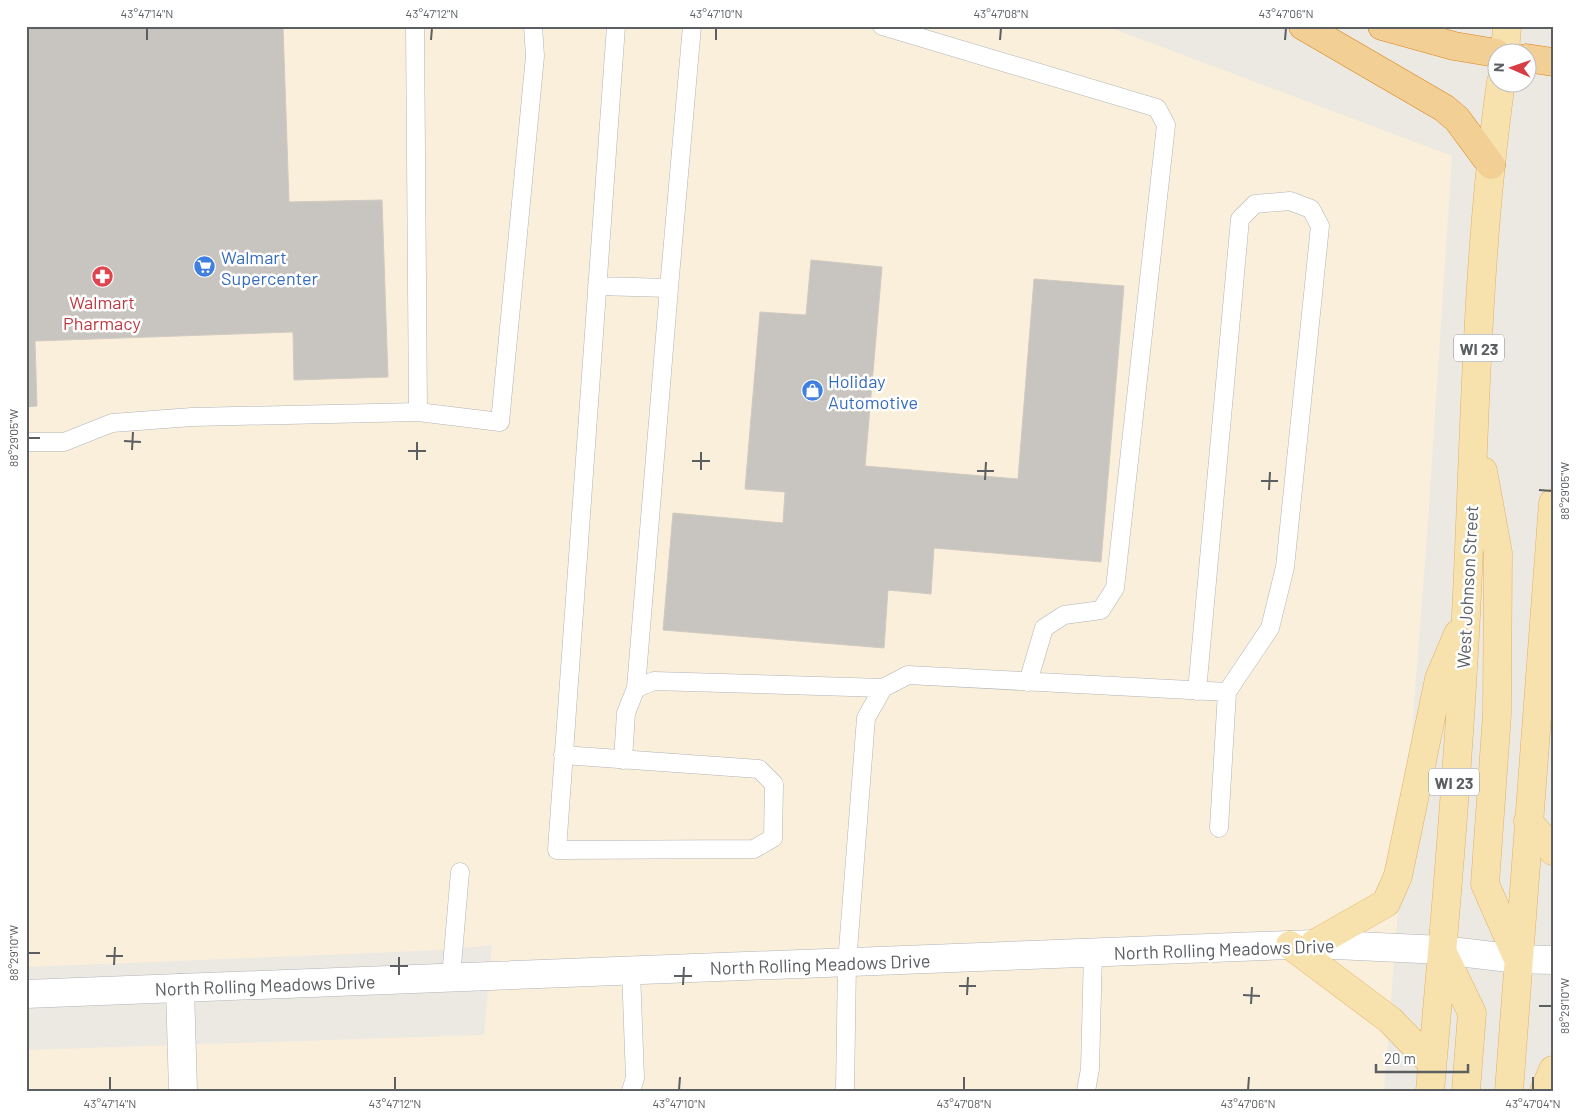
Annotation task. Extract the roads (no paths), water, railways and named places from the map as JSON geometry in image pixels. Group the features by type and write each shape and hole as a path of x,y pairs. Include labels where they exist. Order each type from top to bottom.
{"highway":[{"path":"1303,26 1444,108 1456,119 1491,165"},
{"path":"1382,26 1454,46 1486,51"},
{"path":"1536,59 1553,62"}],"main road":[{"path":"1506,42 1507,26"},
{"name":"West Johnson Street","path":"1430,1091 1466,614 1474,418 1491,165 1500,92"},
{"path":"1474,418 1498,553 1497,714 1485,884 1518,959"},
{"path":"1509,1091 1553,503"},
{"path":"1432,1063 1390,1020 1302,945 1386,903 1398,876 1439,679 1466,614"},
{"path":"1528,821 1553,851"},
{"name":"North Rolling Meadows Drive","path":"26,994 1302,945 1442,950 1518,959 1553,960"},
{"path":"1442,950 1472,1014 1466,1091"},
{"path":"180,988 183,1091"},
{"path":"1544,1091 1553,1070"}],"lane":[{"path":"415,26 418,412"},
{"path":"26,442 64,442 112,423 192,417 418,412 500,422 535,56 533,26"},
{"path":"563,755 759,769 774,784 773,838 754,849 556,850 616,26"},
{"path":"623,760 626,713 636,688 692,26"},
{"path":"882,26 1157,108 1166,125 1115,588 1101,610 1064,615 1044,628 1028,682"},
{"path":"1197,691 1240,219 1255,204 1290,201 1311,209 1320,226 1285,568 1270,628 1227,692 1219,828"},
{"path":"597,286 669,288"},
{"path":"636,688 654,681 883,688 908,675 1227,692"},
{"path":"845,1091 847,963 866,718 883,688"},
{"path":"451,977 460,872"},
{"path":"1086,1091 1090,1069 1093,954"},
{"path":"631,971 635,1078 631,1091"}],"place":[{"name":"Walmart Supercenter","path":"205,267"},
{"name":"Walmart Pharmacy","path":"102,277"},
{"name":"Holiday Automotive","path":"812,391"}]}
